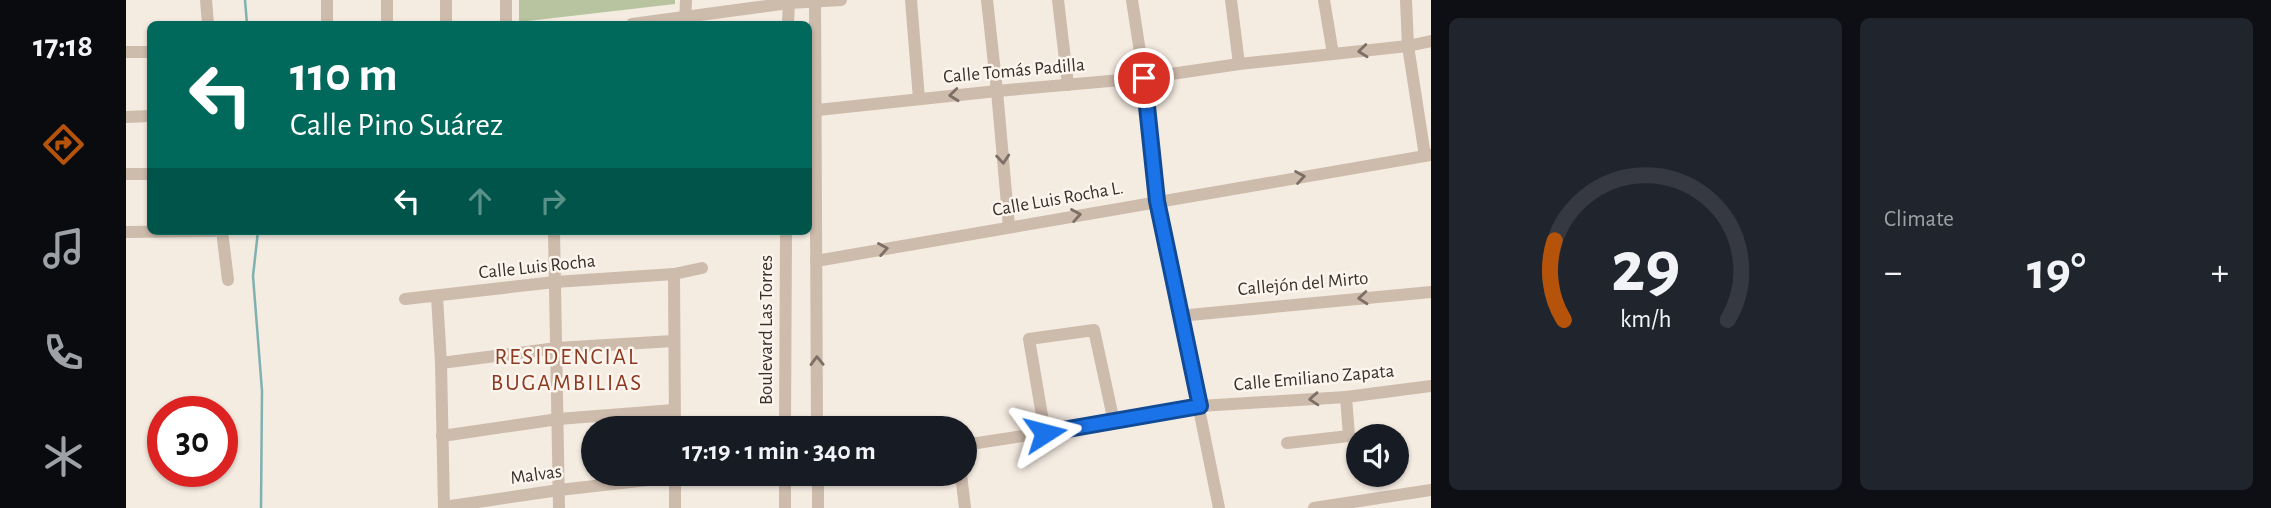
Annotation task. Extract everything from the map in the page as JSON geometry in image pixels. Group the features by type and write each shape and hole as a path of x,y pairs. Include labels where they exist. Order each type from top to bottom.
{"street":[{"path":"206,0 208,21"},
{"path":"327,0 327,21"},
{"path":"387,0 387,21"},
{"path":"446,0 446,21"},
{"path":"506,0 506,21"},
{"path":"686,0 685,20 789,2 841,0"},
{"path":"911,0 919,99"},
{"path":"987,0 1009,227"},
{"path":"1058,0 1068,85"},
{"path":"1132,0 1144,78 1157,201 1219,508"},
{"path":"1231,0 1239,64"},
{"path":"1324,0 1332,54"},
{"path":"1406,0 1408,46 1428,156"},
{"path":"816,1 812,111 817,416"},
{"path":"788,21 789,2"},
{"name":"Calle Tomás Padilla","path":"812,111 1144,78 1431,41"},
{"path":"126,52 147,52"},
{"path":"126,117 147,116"},
{"name":"Calle Luis Rocha L.","path":"816,261 1428,156"},
{"path":"126,174 147,174"},
{"path":"126,232 147,232"},
{"path":"222,235 228,280"},
{"path":"554,235 559,508"},
{"name":"Boulevard Las Torres","path":"785,416 786,235"},
{"name":"Calle Luis Rocha","path":"405,299 555,282 674,274 702,268"},
{"path":"674,274 674,416"},
{"name":"Callejón del Mirto","path":"1180,316 1431,292"},
{"path":"437,297 444,508"},
{"path":"1045,433 1029,339 1094,330 1114,422"},
{"path":"441,363 557,348 673,341"},
{"name":"Calle Emiliano Zapata","path":"977,443 1200,406 1346,397 1431,386"},
{"path":"1287,443 1349,436 1346,397"},
{"path":"442,436 558,419 674,411"},
{"name":"Malvas","path":"444,508 592,486"},
{"path":"675,486 675,508"},
{"path":"785,486 785,508"},
{"path":"818,486 818,508"},
{"path":"962,486 965,508"},
{"path":"1314,508 1431,490"}],"green space":[{"path":"519,0 675,0 675,4 519,21"}],"waterway":[{"path":"245,0 247,21"},
{"path":"258,235 253,276 262,391 261,508"}],"district":[{"name":"RESIDENCIAL BUGAMBILIAS","path":"567,370"}],"route":[{"path":"1045,433 1200,406 1157,201 1144,78"}]}
